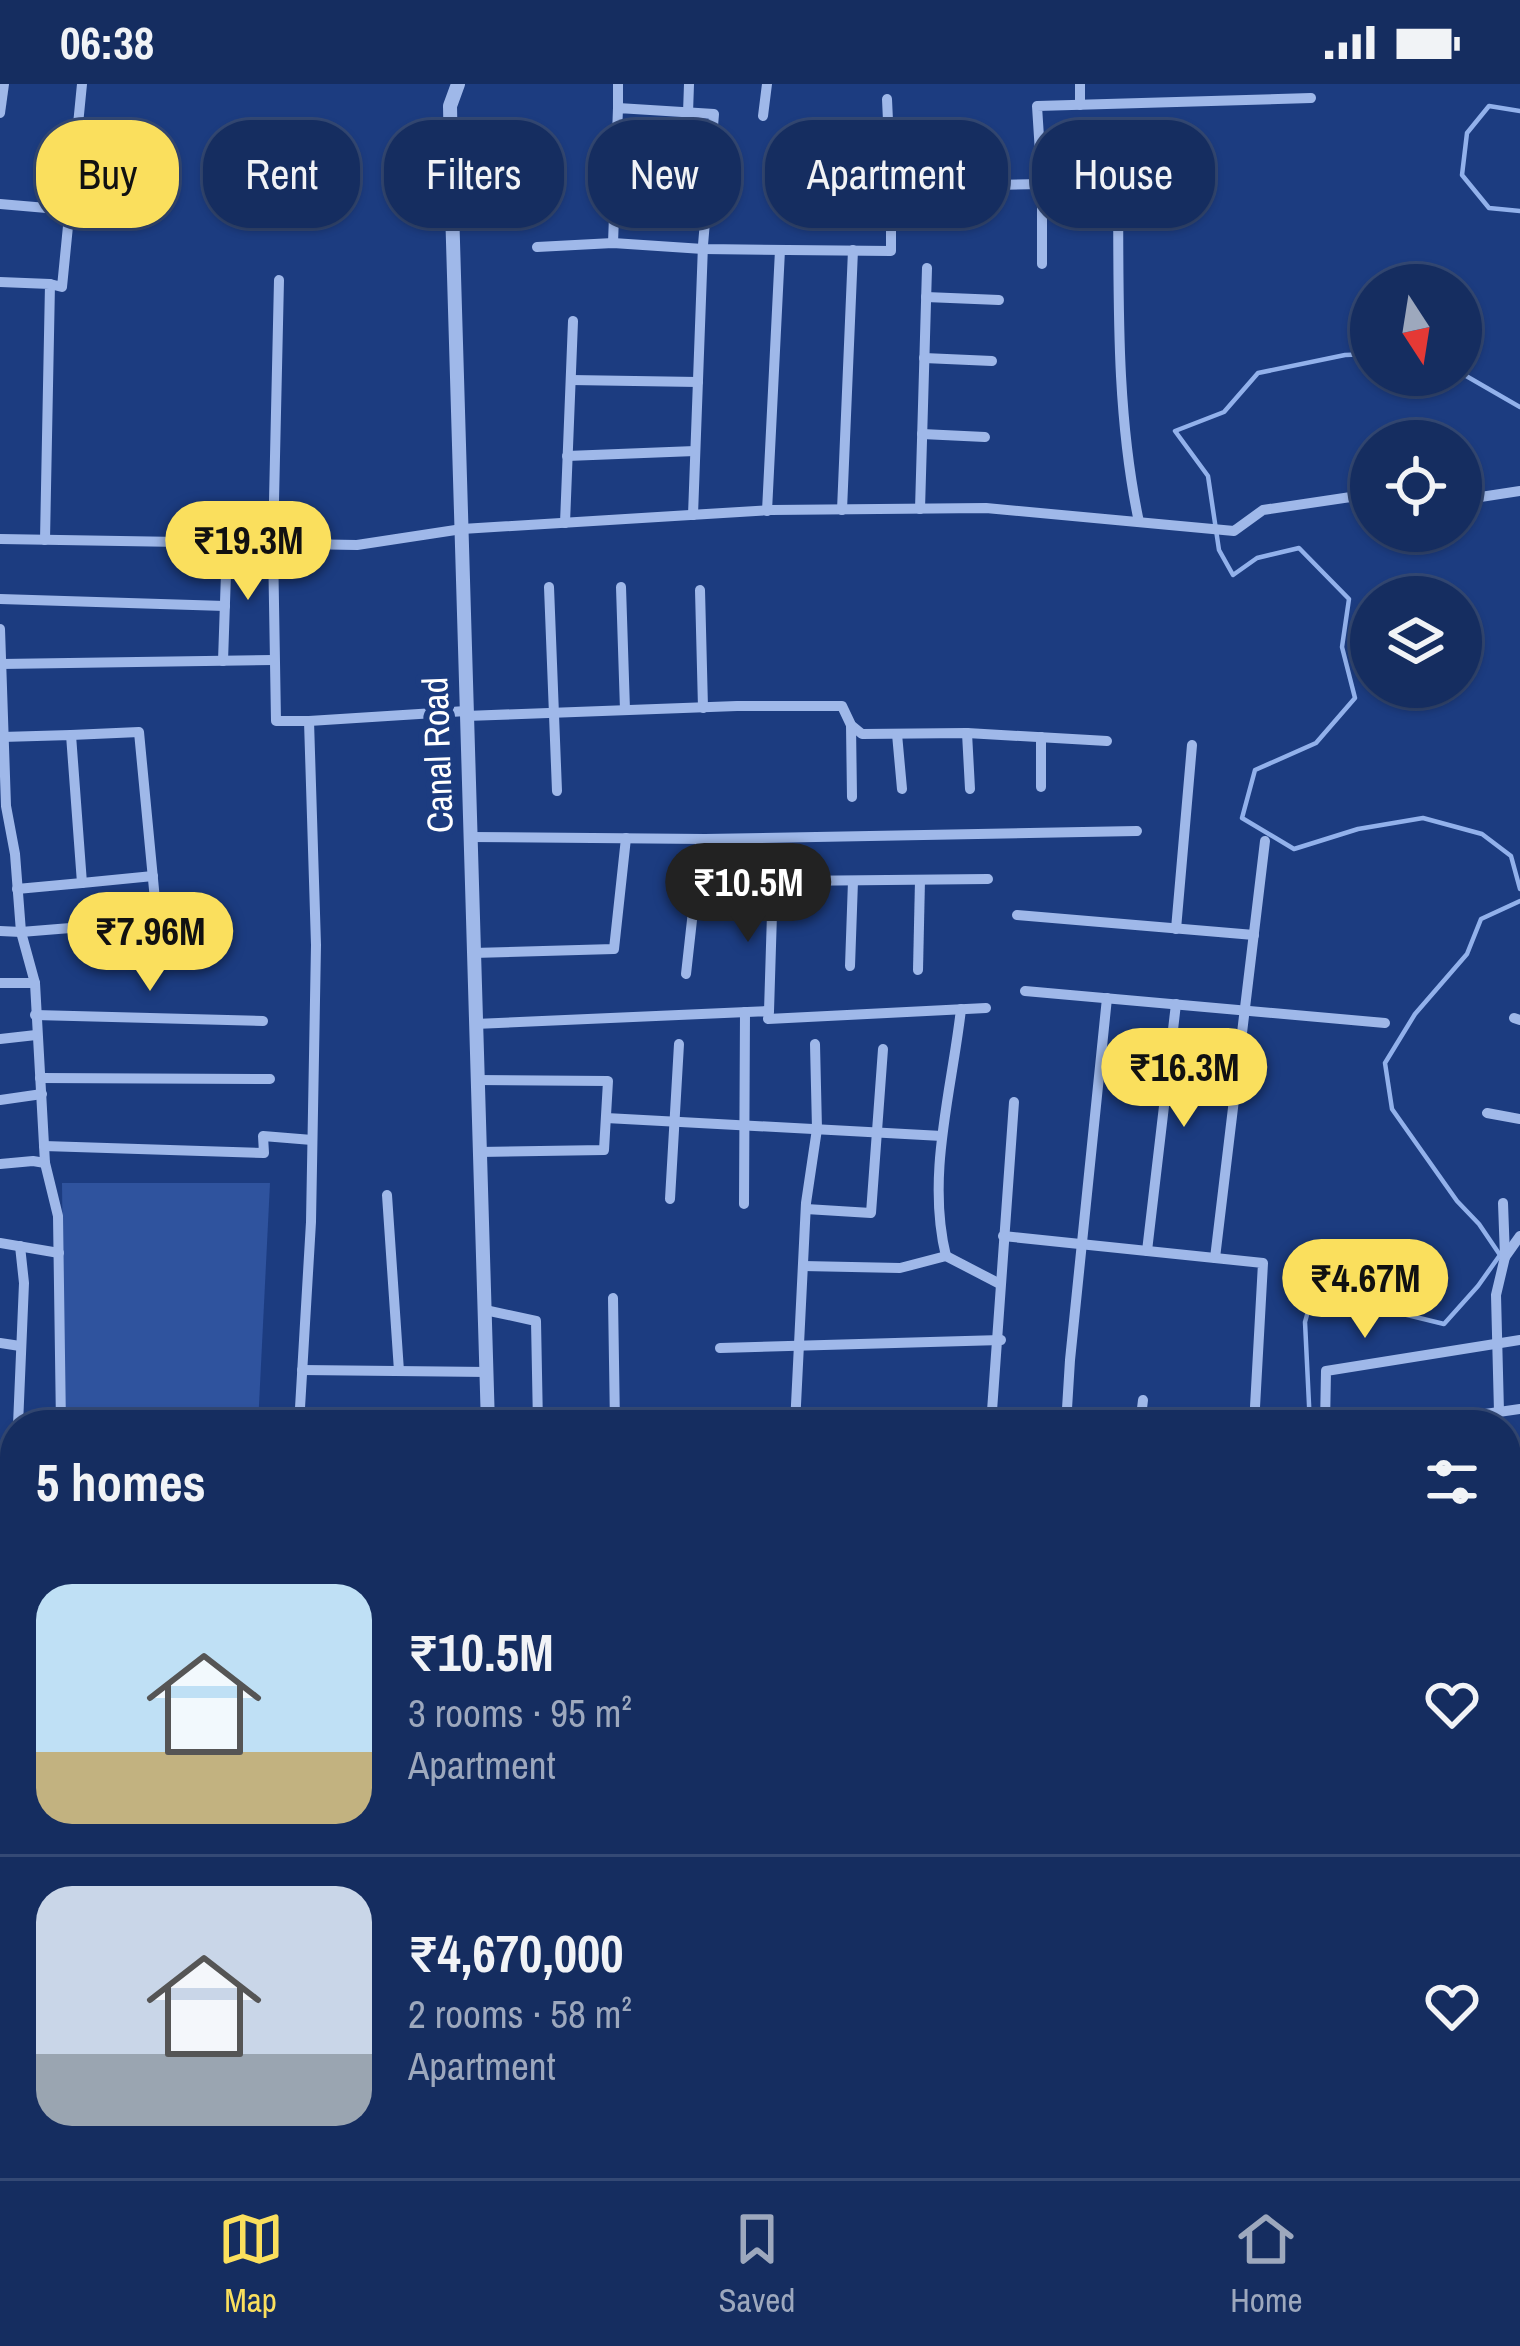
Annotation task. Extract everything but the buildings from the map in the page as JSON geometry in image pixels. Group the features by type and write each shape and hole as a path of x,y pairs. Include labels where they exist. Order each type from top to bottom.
{"street":[{"path":"0,113 4,84"},
{"path":"79,120 82,84"},
{"name":"Canal Road","path":"458,84 450,106 488,1410"},
{"path":"613,243 618,84"},
{"path":"688,113 689,84"},
{"path":"763,116 767,84"},
{"path":"1080,84 1080,105"},
{"path":"887,98 888,120"},
{"path":"1038,120 1037,106 1311,98"},
{"path":"618,108 714,115 703,249 693,515"},
{"path":"0,204 36,207"},
{"path":"0,281 62,287 68,228"},
{"path":"537,247 613,243 891,251 891,228"},
{"path":"1042,228 1042,264"},
{"path":"1119,228 1121,409 1138,522"},
{"path":"767,511 780,250"},
{"path":"842,510 853,250"},
{"path":"920,509 927,268"},
{"path":"279,280 275,721 842,706 851,725 852,797"},
{"path":"45,540 50,284"},
{"path":"926,297 999,301"},
{"path":"565,523 573,321"},
{"path":"924,358 992,361"},
{"path":"571,380 698,382"},
{"path":"922,434 985,437"},
{"path":"567,456 695,451"},
{"path":"1482,497 1520,491"},
{"path":"0,539 358,544 461,529 693,515 986,508 1234,531 1263,510 1350,497"},
{"path":"223,661 227,544"},
{"path":"549,587 557,791"},
{"path":"621,587 625,710"},
{"path":"700,590 703,708"},
{"path":"0,599 225,606"},
{"path":"0,629 3,806 15,862 21,932 34,983 45,1163 58,1216 62,1410"},
{"path":"1,664 273,661"},
{"path":"299,1410 311,1222 316,945 309,721"},
{"path":"851,725 862,734 967,733 1107,741"},
{"path":"0,931 158,921 139,732 2,737"},
{"path":"967,733 970,789"},
{"path":"897,734 902,789"},
{"path":"71,735 82,883"},
{"path":"1041,737 1041,787"},
{"path":"1176,928 1192,745"},
{"path":"470,837 701,839 1137,831"},
{"path":"473,952 614,949 626,838"},
{"path":"686,974 701,839"},
{"path":"1215,1258 1265,841"},
{"path":"0,861 15,862"},
{"path":"17,889 153,876"},
{"path":"697,882 988,879"},
{"path":"850,966 854,880"},
{"path":"918,970 920,880"},
{"path":"773,881 768,1018 986,1008"},
{"path":"1017,915 1254,935"},
{"path":"0,983 34,983"},
{"path":"1025,991 1385,1023"},
{"path":"1067,1410 1107,998"},
{"path":"1147,1251 1175,1004"},
{"path":"946,1256 938,1223 942,1136 961,1009"},
{"path":"475,1024 769,1011"},
{"path":"744,1204 745,1012"},
{"path":"35,1015 263,1021"},
{"path":"0,1039 36,1034"},
{"path":"670,1199 679,1043"},
{"path":"796,1410 806,1209 817,1129 815,1044"},
{"path":"806,1209 871,1213 883,1049"},
{"path":"40,1078 270,1079"},
{"path":"476,1080 608,1081 604,1150 479,1152"},
{"path":"0,1100 41,1094"},
{"path":"993,1410 1014,1102"},
{"path":"1487,1113 1520,1119"},
{"path":"606,1118 942,1136"},
{"path":"44,1147 264,1153 263,1136 312,1140"},
{"path":"0,1164 45,1163"},
{"path":"387,1195 399,1371"},
{"path":"1498,1410 1496,1295 1505,1256 1503,1203"},
{"path":"1003,1236 1263,1263 1255,1410"},
{"path":"1505,1256 1520,1236"},
{"path":"0,1243 59,1253"},
{"path":"18,1410 24,1283 20,1246"},
{"path":"803,1266 901,1268 946,1256 1000,1284"},
{"path":"613,1298 615,1410"},
{"path":"485,1310 536,1321 538,1410"},
{"path":"720,1348 999,1340"},
{"path":"1325,1410 1326,1371 1520,1340"},
{"path":"0,1343 20,1346"},
{"path":"302,1370 488,1372"},
{"path":"1142,1410 1143,1400"}],"shaded area":[{"path":"62,1183 270,1183 259,1410 65,1410"}],"waterway":[{"path":"1520,111 1489,106 1467,133 1462,175 1489,208 1520,211"},
{"path":"1350,355 1258,373 1224,412 1175,431 1208,476 1219,550 1233,575 1257,558 1299,548 1349,599 1342,647 1355,698 1316,743 1255,770 1242,818 1294,849 1358,829 1423,818 1482,834 1511,856 1520,889"},
{"path":"1482,385 1520,407"},
{"path":"1309,1410 1305,1322 1317,1279 1375,1289 1399,1313 1444,1324 1500,1255 1392,1109 1385,1063 1415,1014 1467,954 1481,919 1520,901"}]}
